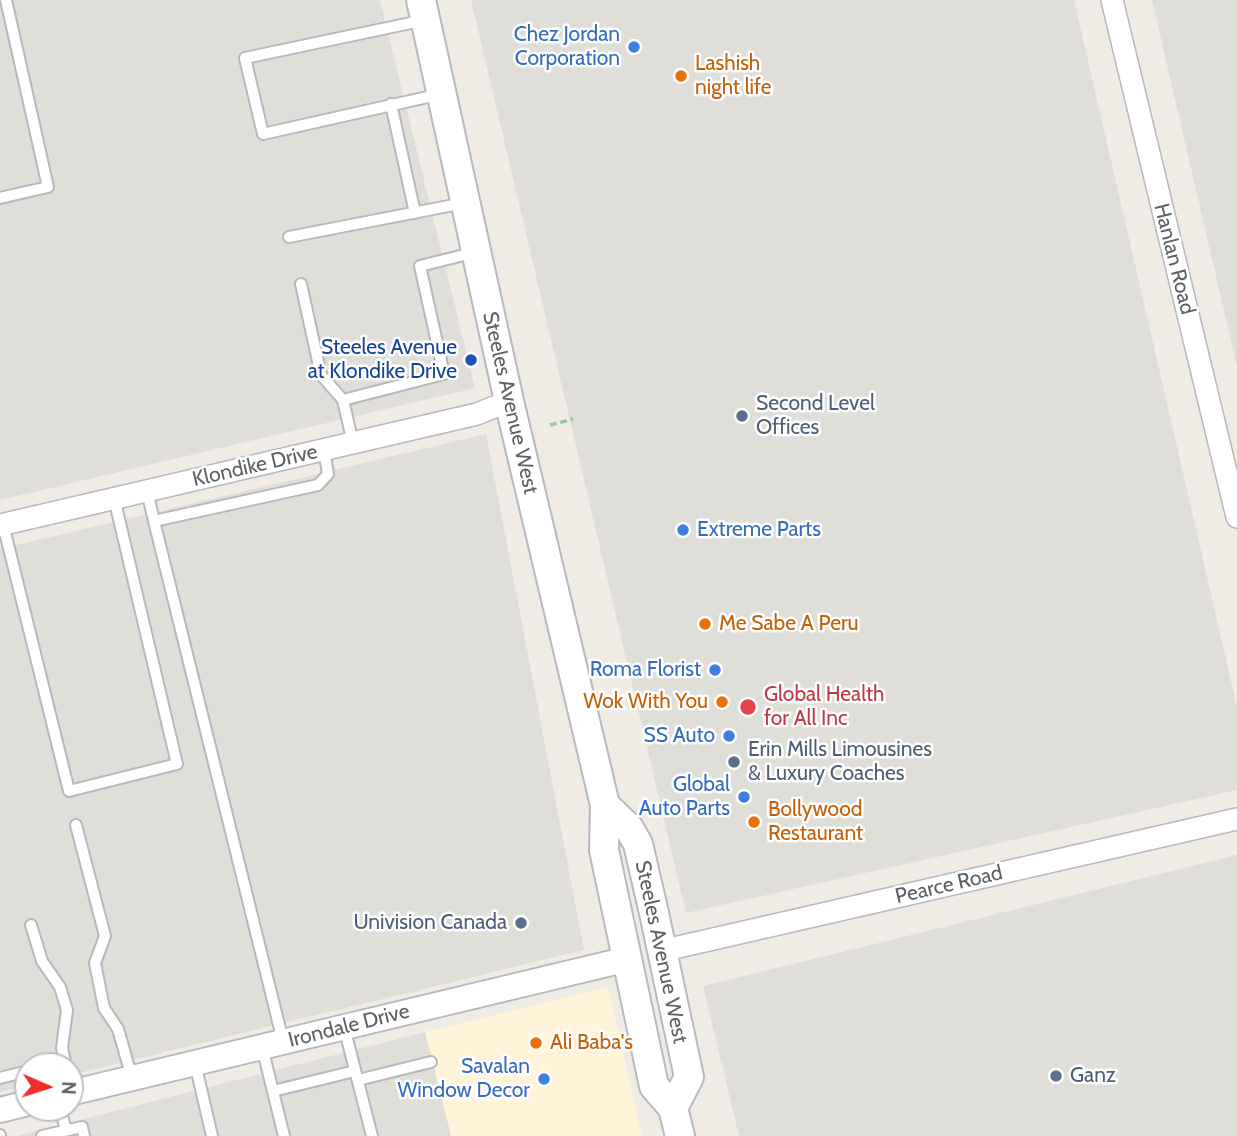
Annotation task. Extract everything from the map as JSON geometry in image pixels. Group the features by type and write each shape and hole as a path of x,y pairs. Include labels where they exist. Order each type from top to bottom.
{"main road":[{"name":"Steeles Avenue West","path":"423,10 509,401 606,805 604,850 654,1086 673,1108 681,1136"},
{"name":"Steeles Avenue West","path":"606,805 629,828 638,844 689,1077 673,1108"},
{"path":"628,959 661,951"}],"street":[{"name":"Hanlan Road","path":"1112,0 1237,517"},
{"name":"Klondike Drive","path":"1,524 477,414 509,401"},
{"name":"Pearce Road","path":"661,951 1237,819"},
{"name":"Irondale Drive","path":"84,1090 628,959"}],"lane":[{"path":"0,198 48,187 6,0"},
{"path":"423,10 245,58 262,134 441,94"},
{"path":"391,104 415,213"},
{"path":"289,237 464,202"},
{"path":"343,400 444,374 420,266 476,252"},
{"path":"301,284 321,375 343,400 353,443"},
{"path":"155,521 322,483 328,474 324,450"},
{"path":"147,491 273,1044 273,1091 284,1136"},
{"path":"1,524 69,791 177,764 114,498"},
{"path":"76,825 105,936 95,963 104,1008 118,1029 132,1078"},
{"path":"31,925 42,961 60,987 67,1010 63,1052"},
{"path":"344,1027 372,1136"},
{"path":"273,1091 431,1062"},
{"path":"195,1063 212,1136"},
{"path":"66,1122 66,1130"},
{"path":"42,1136 82,1127 84,1136"}],"path":[{"path":"550,425 573,419"}],"shaded area":[{"path":"0,0 380,0 475,388 0,500"},
{"path":"471,0 1074,0 1237,707 1237,790 686,913"},
{"path":"1152,0 1237,0 1237,367"},
{"path":"486,434 584,950 84,1072 84,1052 14,1052 14,1088 0,1092 0,549"},
{"path":"1237,855 1237,1136 739,1136 703,986"},
{"path":"608,987 642,1136 451,1136 425,1032"},
{"path":"425,1032 451,1136 17,1136 72,1122 84,1122 84,1119"}],"place":[{"name":"Chez Jordan Corporation","path":"634,47"},
{"name":"Lashish night life","path":"681,76"},
{"name":"Steeles Avenue at Klondike Drive","path":"471,360"},
{"name":"Second Level Offices","path":"742,416"},
{"name":"Extreme Parts","path":"683,530"},
{"name":"Me Sabe A Peru","path":"705,624"},
{"name":"Roma Florist","path":"715,670"},
{"name":"Wok With You","path":"722,702"},
{"name":"Global Health for All Inc","path":"748,707"},
{"name":"SS Auto","path":"729,736"},
{"name":"Erin Mills Limousines & Luxury Coaches","path":"734,762"},
{"name":"Global Auto Parts","path":"744,797"},
{"name":"Bollywood Restaurant","path":"754,822"},
{"name":"Univision Canada","path":"521,923"},
{"name":"Ali Baba's","path":"536,1043"},
{"name":"Ganz","path":"1056,1076"},
{"name":"Savalan Window Decor","path":"544,1079"}]}
